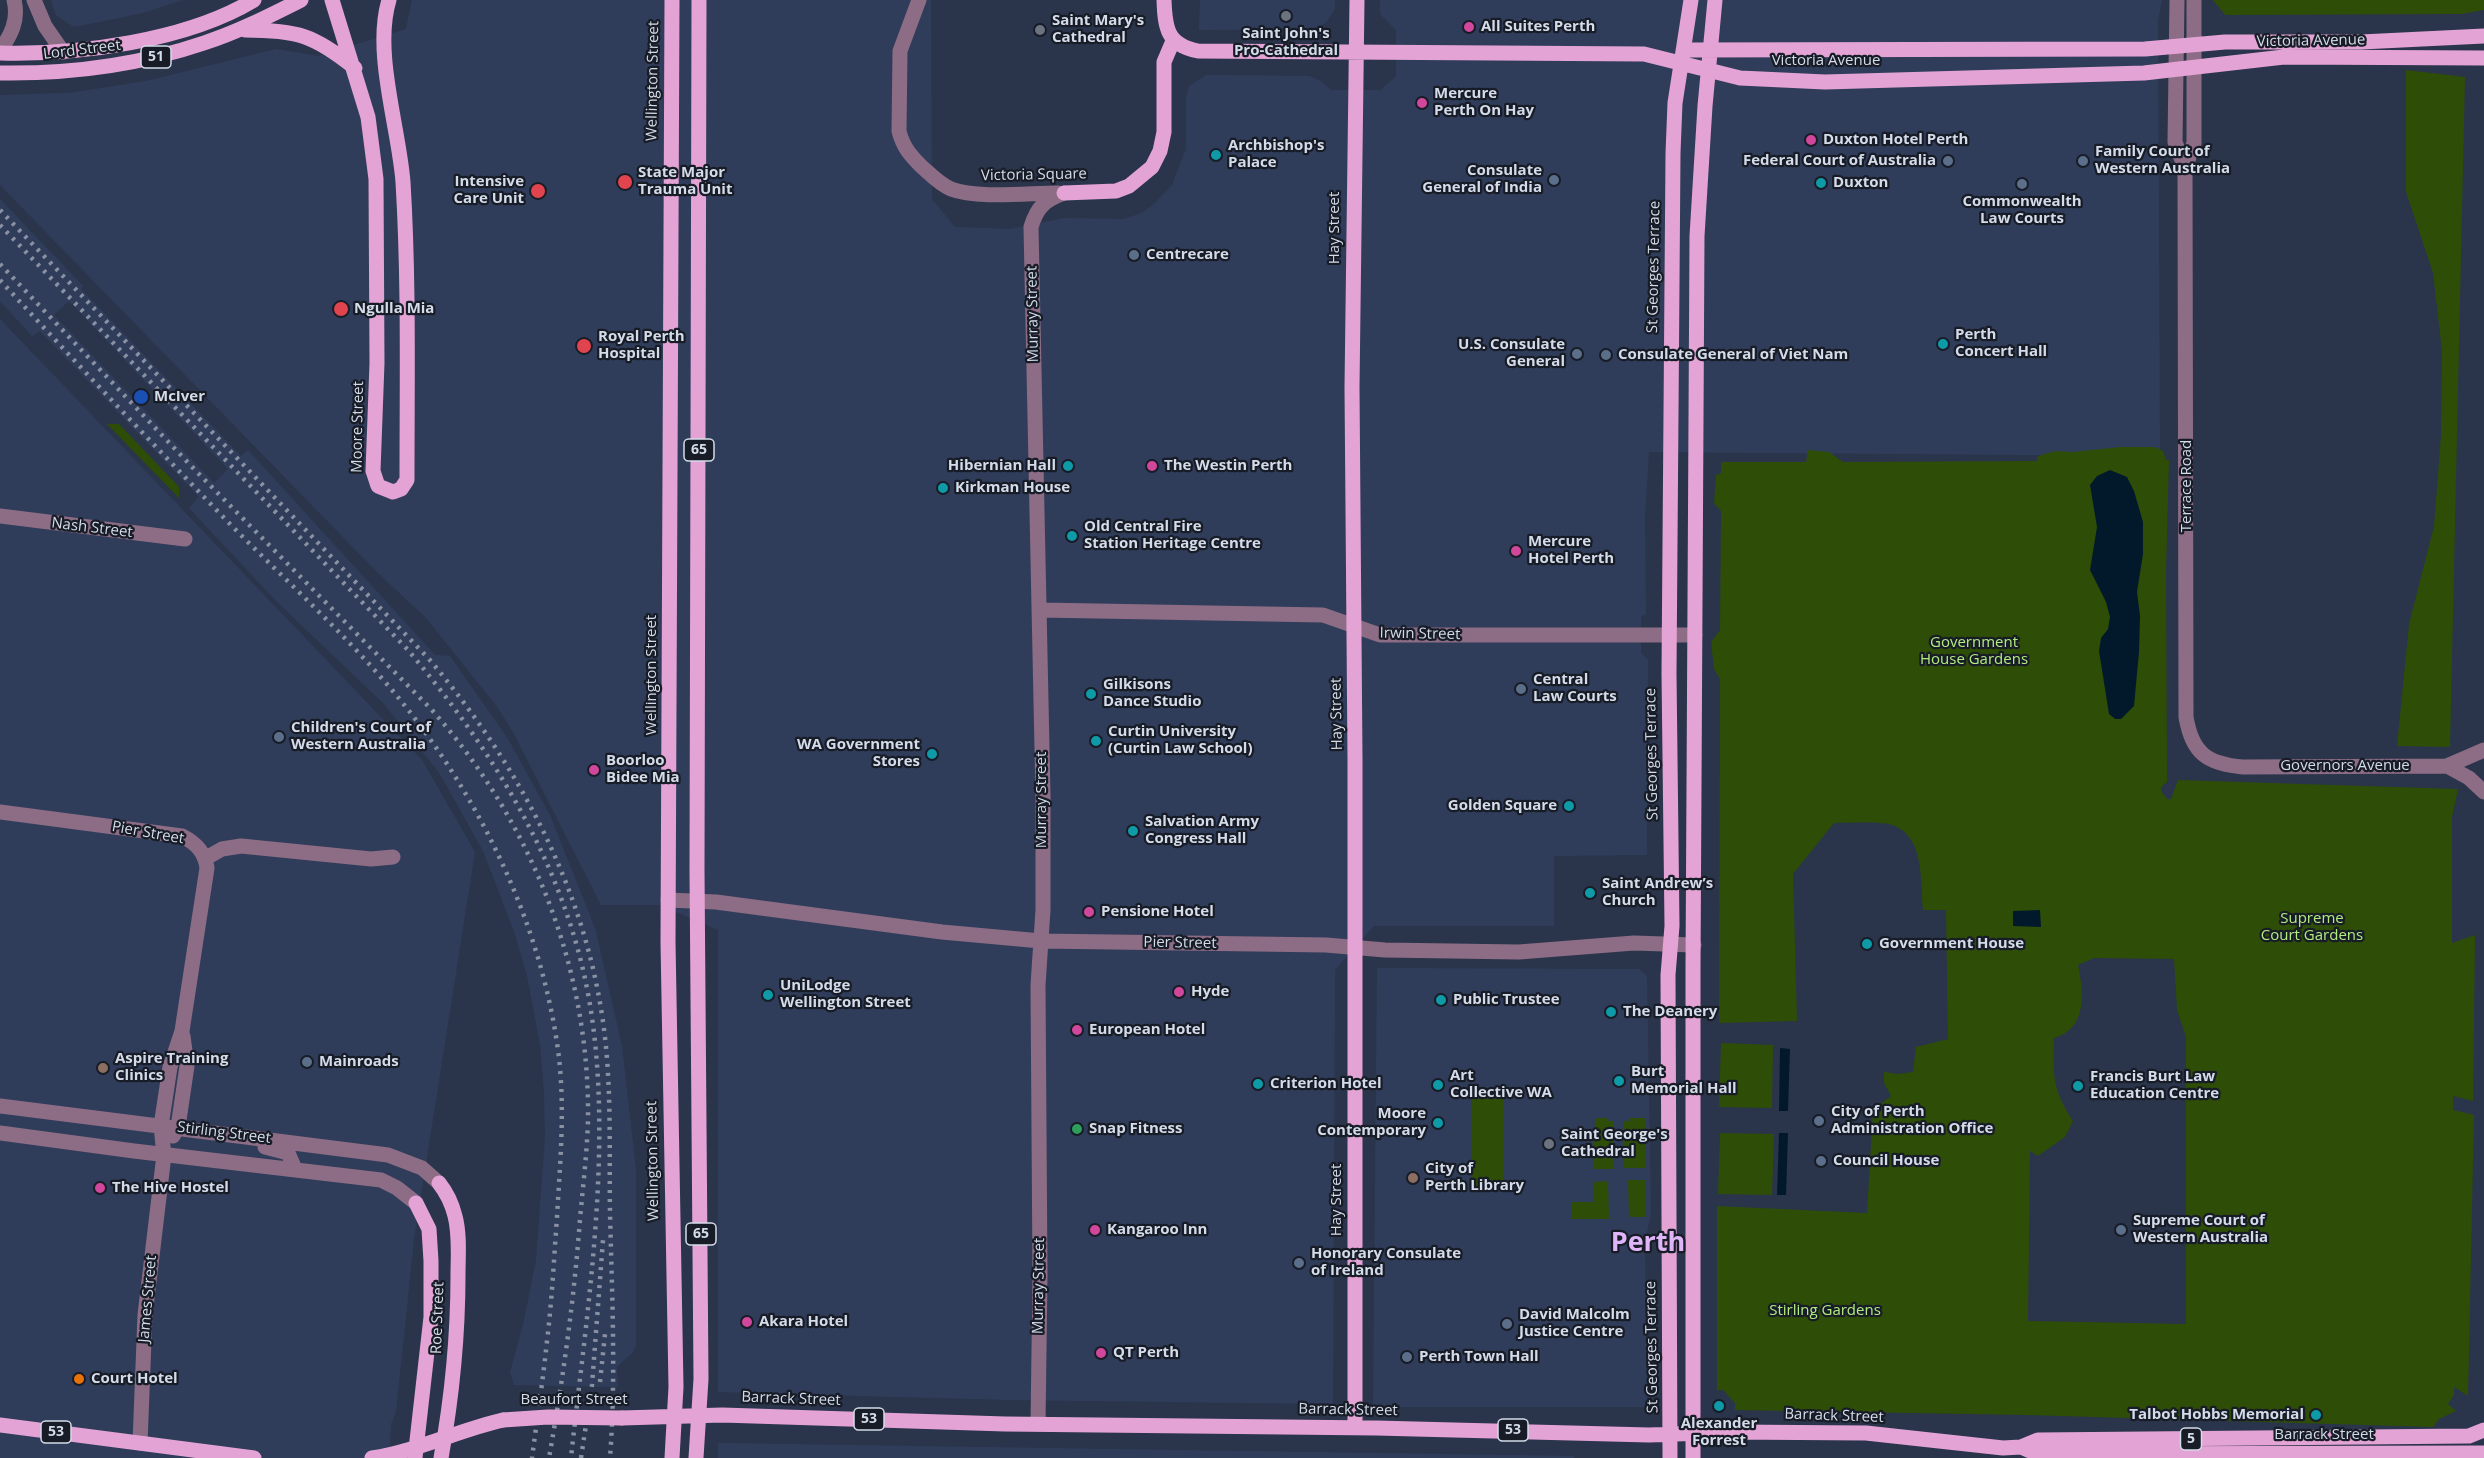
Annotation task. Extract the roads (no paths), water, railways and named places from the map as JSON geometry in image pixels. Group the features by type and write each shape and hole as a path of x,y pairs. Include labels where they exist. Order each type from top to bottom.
{"main road":[{"name":"Lord Street","path":"0,52 63,52 135,42 183,29 254,0"},
{"name":"Lord Street","path":"0,73 32,74 75,70 145,59 206,43 301,0"},
{"name":"Moore Street","path":"332,0 355,68 368,117 376,179 377,363 373,471 378,486 382,490 393,492 401,489 407,480 406,250 403,178 385,46 386,9 389,0"},
{"name":"Wellington Street","path":"672,0 669,900 676,1377 672,1458"},
{"name":"65","path":"696,1458 700,1415 701,1312 698,901 699,0"},
{"path":"1164,0 1167,28 1173,41"},
{"name":"Hay Street","path":"1355,1428 1356,946 1352,375 1357,0"},
{"name":"St Georges Terrace","path":"1670,1458 1668,975 1672,859 1669,634 1673,153 1676,103 1691,0"},
{"path":"1693,1458 1697,236 1715,0"},
{"path":"239,30 294,33 313,39 331,49 355,68"},
{"name":"Victoria Avenue","path":"1173,41 1189,49 1208,52 1684,56 1711,50 2145,49 2258,41 2414,40 2484,36"},
{"name":"Victoria Square","path":"1064,193 1116,191 1129,186 1152,167 1160,151 1164,132 1164,62 1173,41"},
{"name":"Victoria Avenue","path":"1684,56 1709,70 1740,78 1825,82 2144,73 2284,57 2484,58"},
{"name":"Roe Street","path":"440,1183 453,1210 458,1238 458,1322 452,1390 441,1458"},
{"name":"Roe Street","path":"416,1203 429,1229 431,1317 416,1452"},
{"name":"Barrack Street","path":"674,1417 700,1415 1038,1424 1671,1434 1866,1433 2003,1448 2021,1447 2037,1451 2294,1455 2484,1453"},
{"name":"Beaufort Street","path":"372,1458 416,1452 445,1436 503,1420 548,1417 674,1417"},
{"name":"53","path":"0,1425 254,1458"},
{"name":"Barrack Street","path":"2061,1451 2469,1436 2484,1430"}],"street":[{"path":"0,52 11,35 15,21 14,0"},
{"path":"34,0 45,26 63,52"},
{"name":"Victoria Square","path":"920,0 900,51 899,131 902,143 909,154 936,180 949,188 965,193 1064,193"},
{"name":"Terrace Road","path":"2177,0 2175,142 2185,168"},
{"name":"Terrace Road","path":"2194,0 2194,143 2185,168 2186,717 2192,743 2201,754 2221,765 2243,767"},
{"name":"Murray Street","path":"1038,1424 1040,1276 1038,985 1043,910 1043,796 1031,227 1035,213 1041,205 1050,198 1064,193"},
{"name":"Nash Street","path":"0,516 185,539"},
{"name":"Irwin Street","path":"1040,610 1323,615 1380,635 1695,635"},
{"name":"Governors Avenue","path":"2243,767 2447,766 2484,750"},
{"path":"2447,766 2469,778 2484,792"},
{"name":"Pier Street","path":"0,812 182,836 193,842 206,858"},
{"path":"206,858 222,849 240,846 371,859 393,857"},
{"name":"James Street","path":"140,1443 146,1315 164,1155 161,1125 170,1067 182,1031 207,868 206,858"},
{"name":"Pier Street","path":"669,900 698,901 1004,939 1041,941 1518,951 1634,943 1694,945"},
{"name":"James Street","path":"164,1155 177,1127 187,1066 182,1031"},
{"name":"Stirling Street","path":"0,1106 388,1155 422,1168 440,1183"},
{"name":"Stirling Street","path":"0,1133 381,1180 397,1188 416,1203"},
{"path":"242,1135 254,1145 288,1153 295,1169"}],"railway":[{"path":"0,210 429,659 491,740 542,828 563,875 580,923 594,972 606,1046 610,1118 613,1336 610,1458"},
{"path":"0,225 408,650 465,723 516,801 537,842 572,929 584,974 594,1032 599,1092 596,1216 571,1458"},
{"path":"0,264 195,470 431,709 467,753 498,799 525,848 548,900 566,953 578,1007 586,1063 588,1120 578,1249 568,1339 549,1458"},
{"path":"0,280 170,462 333,626 392,690 452,772 502,862 522,910 538,959 551,1008 561,1078 561,1138 553,1279 532,1458"},
{"path":"581,1458 592,1385 603,1240"},
{"path":"600,1382 605,1334"}],"place":[{"name":"Saint John's Pro-Cathedral","path":"1286,16"},
{"name":"All Suites Perth","path":"1469,27"},
{"name":"Saint Mary's Cathedral","path":"1040,30"},
{"name":"Mercure Perth On Hay","path":"1422,103"},
{"name":"Duxton Hotel Perth","path":"1811,140"},
{"name":"Archbishop's Palace","path":"1216,155"},
{"name":"Federal Court of Australia","path":"1948,161"},
{"name":"Family Court of Western Australia","path":"2083,161"},
{"name":"Consulate General of India","path":"1554,180"},
{"name":"State Major Trauma Unit","path":"625,182"},
{"name":"Duxton","path":"1821,183"},
{"name":"Commonwealth Law Courts","path":"2022,184"},
{"name":"Intensive Care Unit","path":"538,191"},
{"name":"Centrecare","path":"1134,255"},
{"name":"Ngulla Mia","path":"341,309"},
{"name":"Perth Concert Hall","path":"1943,344"},
{"name":"Royal Perth Hospital","path":"584,346"},
{"name":"U.S. Consulate General","path":"1577,354"},
{"name":"Consulate General of Viet Nam","path":"1606,355"},
{"name":"McIver","path":"141,397"},
{"name":"Hibernian Hall","path":"1068,466"},
{"name":"The Westin Perth","path":"1152,466"},
{"name":"Kirkman House","path":"943,488"},
{"name":"Old Central Fire Station Heritage Centre","path":"1072,536"},
{"name":"Mercure Hotel Perth","path":"1516,551"},
{"name":"Central Law Courts","path":"1521,689"},
{"name":"Gilkisons Dance Studio","path":"1091,694"},
{"name":"Children's Court of Western Australia","path":"279,737"},
{"name":"Curtin University (Curtin Law School)","path":"1096,741"},
{"name":"WA Government Stores","path":"932,754"},
{"name":"Boorloo Bidee Mia","path":"594,770"},
{"name":"Golden Square","path":"1569,806"},
{"name":"Salvation Army Congress Hall","path":"1133,831"},
{"name":"Saint Andrew’s Church","path":"1590,893"},
{"name":"Pensione Hotel","path":"1089,912"},
{"name":"Government House","path":"1867,944"},
{"name":"Hyde","path":"1179,992"},
{"name":"UniLodge Wellington Street","path":"768,995"},
{"name":"Public Trustee","path":"1441,1000"},
{"name":"The Deanery","path":"1611,1012"},
{"name":"European Hotel","path":"1077,1030"},
{"name":"Mainroads","path":"307,1062"},
{"name":"Aspire Training Clinics","path":"103,1068"},
{"name":"Burt Memorial Hall","path":"1619,1081"},
{"name":"Criterion Hotel","path":"1258,1084"},
{"name":"Art Collective WA","path":"1438,1085"},
{"name":"Francis Burt Law Education Centre","path":"2078,1086"},
{"name":"City of Perth Administration Office","path":"1819,1121"},
{"name":"Moore Contemporary","path":"1438,1123"},
{"name":"Snap Fitness","path":"1077,1129"},
{"name":"Saint George's Cathedral","path":"1549,1144"},
{"name":"Council House","path":"1821,1161"},
{"name":"City of Perth Library","path":"1413,1178"},
{"name":"The Hive Hostel","path":"100,1188"},
{"name":"Kangaroo Inn","path":"1095,1230"},
{"name":"Supreme Court of Western Australia","path":"2121,1230"},
{"name":"Honorary Consulate of Ireland","path":"1299,1263"},
{"name":"Akara Hotel","path":"747,1322"},
{"name":"David Malcolm Justice Centre","path":"1507,1324"},
{"name":"QT Perth","path":"1101,1353"},
{"name":"Perth Town Hall","path":"1407,1357"},
{"name":"Court Hotel","path":"79,1379"},
{"name":"Alexander Forrest","path":"1719,1406"},
{"name":"Talbot Hobbs Memorial","path":"2316,1415"}],"district":[{"name":"Perth","path":"1648,1243"}],"park label":[{"name":"Government House Gardens","path":"1974,652"},
{"name":"Supreme Court Gardens","path":"2312,928"},
{"name":"Stirling Gardens","path":"1825,1311"}]}
